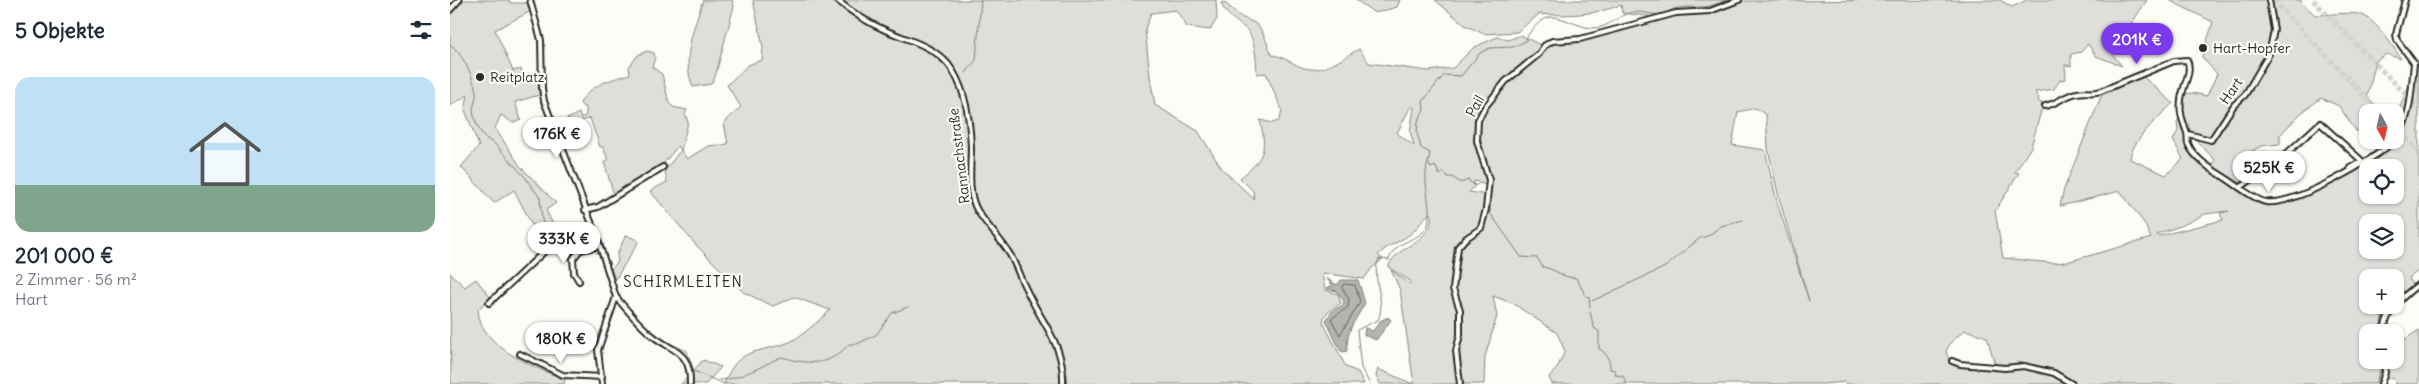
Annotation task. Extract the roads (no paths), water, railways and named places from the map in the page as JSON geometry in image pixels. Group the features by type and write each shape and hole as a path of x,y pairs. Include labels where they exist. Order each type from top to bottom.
{"street":[{"path":"450,10 459,0"},
{"path":"530,0 541,40 544,101 602,253 616,297 654,337 681,353 690,374 690,384"},
{"name":"Rannachstraße","path":"837,0 846,8 884,30 920,44 936,54 952,72 963,94 971,145 971,184 977,210 1010,254 1024,286 1052,332 1062,365 1063,384"},
{"name":"Pail","path":"1460,384 1456,351 1460,335 1460,310 1453,289 1458,248 1465,238 1481,228 1486,209 1489,180 1477,141 1476,128 1485,107 1517,70 1552,41 1580,38 1676,13 1710,11 1739,0"},
{"name":"Hart","path":"2188,134 2211,140 2234,105 2245,95 2269,54 2274,30 2269,0"},
{"path":"2404,125 2409,111 2414,65 2397,40 2396,34 2405,0"},
{"path":"2045,106 2053,105 2062,97 2078,93 2092,94 2101,91 2174,61 2185,59 2190,69 2182,88 2180,113 2188,134 2188,143 2197,157 2210,168 2265,202 2278,201 2333,179 2386,149"},
{"path":"2241,187 2284,156 2320,123 2362,161 2333,179"},
{"path":"585,210 598,207 663,167"},
{"path":"489,303 547,249 580,250 599,246"},
{"path":"579,281 574,273 573,259 580,250"},
{"path":"2385,324 2389,314 2419,284"},
{"path":"602,384 598,350 616,297"},
{"path":"520,354 563,375 602,377"},
{"path":"1952,361 1960,364 2005,368 2024,366 2054,373 2072,384"},
{"path":"2381,384 2384,369"}],"water":[{"path":"1326,278 1337,285 1341,280 1358,280 1365,303 1350,330 1347,351 1342,352 1340,350 1326,320 1332,311 1343,305 1344,301 1337,291 1327,289 1333,286"},
{"path":"1388,317 1391,320 1376,340 1364,335 1365,328 1373,331 1380,321"}],"waterway":[{"path":"966,73 976,60 981,0"},
{"path":"1370,384 1361,368 1357,330 1378,320 1381,305 1376,273 1379,259 1389,260 1396,249 1417,237 1426,229 1429,217 1426,169 1430,153 1421,148 1417,133 1418,121 1424,110 1423,101 1444,75 1461,76 1480,53 1490,48 1513,47 1526,41 1532,30 1540,22 1551,17 1587,27 1598,28 1628,13 1664,14 1674,9 1711,6 1726,0"},
{"path":"450,44 463,59 473,79 476,94 473,111 477,126 483,135 494,143 525,177 540,198 542,220 550,240 585,243 588,246"},
{"path":"1429,164 1431,168 1435,166 1440,175 1444,172 1448,177 1452,177 1461,183 1468,180 1475,186 1479,183 1486,185"},
{"path":"1490,186 1490,213 1521,257 1537,258 1543,267 1567,277 1576,278 1586,296 1589,297 1590,307"},
{"path":"1592,301 1665,267 1700,238 1708,236 1721,226 1743,220"},
{"path":"591,249 600,255"},
{"path":"605,258 620,298 648,329"},
{"path":"2411,288 2419,281"},
{"path":"719,380 742,375 780,357 802,362 817,362 830,359 849,344 857,344 876,335 892,313 908,307"},
{"path":"1590,312 1594,328 1599,331 1599,349 1607,357 1610,369 1615,370 1616,375 1623,376 1627,384"},
{"path":"2382,324 2382,319 2386,314"},
{"path":"662,340 687,351 694,371 724,384"},
{"path":"2376,384 2381,369"}],"tunnel":[{"path":"2273,0 2372,104"},
{"path":"2313,0 2419,108"},
{"path":"2404,136 2419,151"}],"place":[{"name":"Hart-Hopfer","path":"2203,48"},
{"name":"Reitplatz","path":"480,77"}],"district":[{"name":"SCHIRMLEITEN","path":"683,282"}]}
